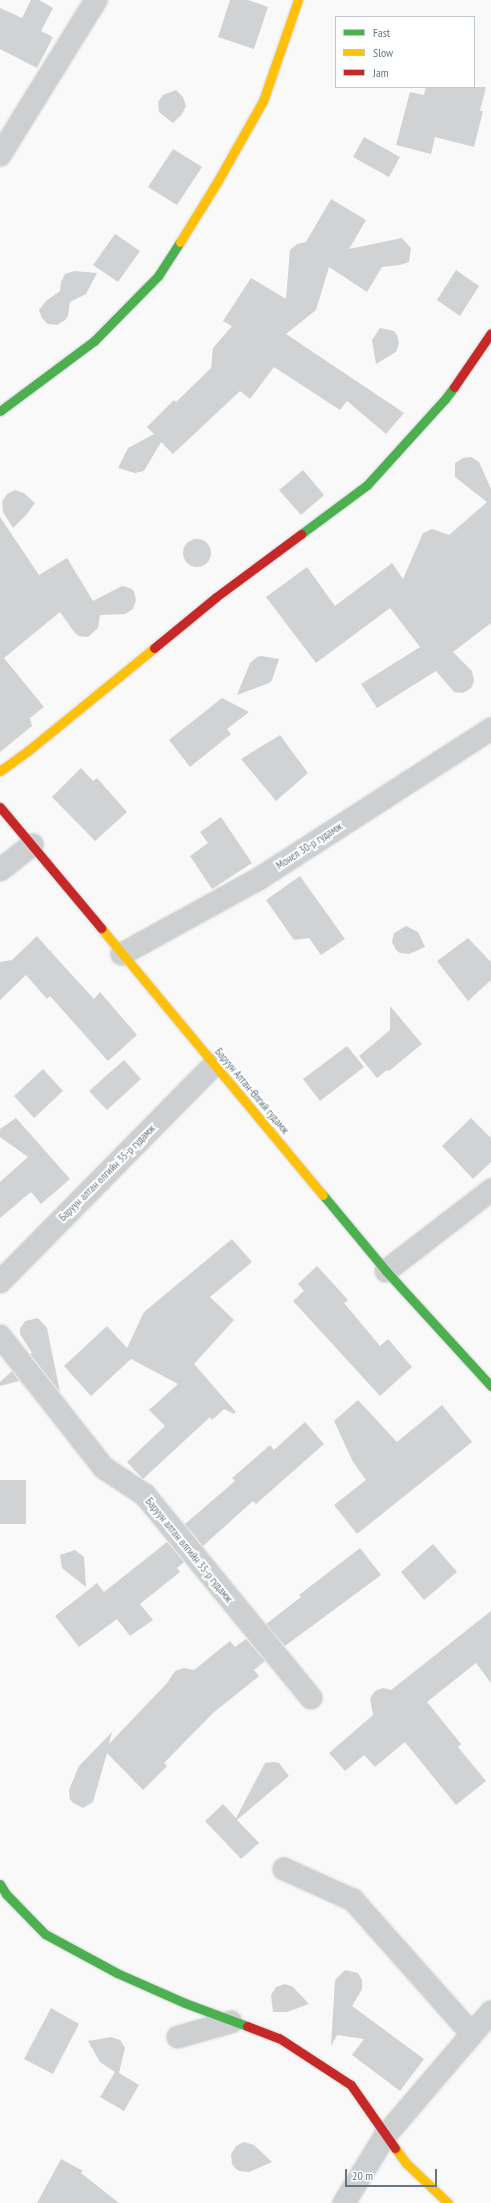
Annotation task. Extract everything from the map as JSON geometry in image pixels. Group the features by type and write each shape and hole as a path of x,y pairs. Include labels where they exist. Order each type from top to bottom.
{"street":[{"path":"0,155 96,0"},
{"path":"0,411 94,341 158,276 216,184 263,101 298,0"},
{"path":"0,771 29,750 216,597 367,485 445,399 491,333"},
{"name":"Монел 30-р гудамж","path":"122,954 260,878 491,729"},
{"name":"Баруун Алтан-Өлгий гудамж","path":"0,807 386,1271 491,1386"},
{"path":"0,870 32,845"},
{"name":"Баруун алтан өлгийн 35-р гудамж","path":"0,1282 214,1065"},
{"path":"386,1271 491,1190"},
{"name":"Баруун алтан өлгийн 35-р гудамж","path":"0,1336 104,1468 145,1495 311,1698"},
{"path":"284,1869 352,1900 472,2034"},
{"path":"0,1884 6,1894 45,1934 117,1973 231,2022 279,2038 351,2085 385,2136 406,2163 448,2203"},
{"path":"344,2203 385,2136 491,2012"},
{"path":"178,2037 231,2022"}],"building":[{"path":"31,0 39,0 53,8 41,31 53,37 37,68 0,49 0,8 22,18"},
{"path":"230,0 248,0 268,7 254,49 218,37"},
{"path":"486,87 480,111 483,111 474,147 435,137 431,154 396,145 410,92 424,95 426,88"},
{"path":"176,90 183,97 186,106 182,114 173,123 159,112 158,102 163,95"},
{"path":"364,137 400,157 389,177 353,157"},
{"path":"173,149 202,167 177,205 148,187"},
{"path":"331,199 366,220 349,249 402,238 411,248 409,262 400,265 382,267 367,292 329,267 316,310 286,334 404,413 386,434 347,401 340,410 274,367 250,399 240,391 173,454 161,442 144,471 135,473 118,468 128,448 154,434 147,427 174,400 176,402 211,368 213,348 232,326 223,321 251,278 286,299 290,250 297,244 306,242"},
{"path":"115,234 140,251 118,282 93,265"},
{"path":"456,270 479,286 460,316 437,300"},
{"path":"74,271 97,273 86,294 70,302 68,316 65,320 57,325 48,324 42,318 39,310 46,301 60,291 61,282 65,274"},
{"path":"380,328 394,331 397,335 399,343 396,352 376,364 372,340"},
{"path":"471,457 479,462 491,489 491,623 453,652 472,671 474,680 473,684 471,688 463,693 454,692 436,671 377,708 361,684 420,647 390,608 316,663 266,597 307,567 335,606 392,563 403,579 423,533 432,529 449,535 487,502 455,477 455,463 463,458"},
{"path":"303,470 324,495 301,515 279,490"},
{"path":"15,490 24,493 35,503 27,514 13,528 3,512 2,502 7,494"},
{"path":"0,517 39,575 67,558 93,601 122,586 130,588 134,591 136,600 133,609 125,614 100,615 98,628 88,637 79,636 75,633 60,612 4,658 44,707 30,718 32,726 0,752"},
{"path":"197,539 207,543 211,553 207,563 197,567 187,563 183,553 187,543"},
{"path":"261,656 279,659 272,680 269,683 237,695 250,663 257,657"},
{"path":"222,698 249,712 227,729 231,734 190,767 169,740"},
{"path":"280,735 308,773 276,801 241,759"},
{"path":"81,768 93,781 97,778 127,812 95,841 52,797"},
{"path":"221,817 252,863 212,889 190,856 208,843 200,832"},
{"path":"300,876 345,939 321,955 309,938 294,940 266,900"},
{"path":"406,926 418,932 425,947 409,954 400,953 396,950 392,942 394,933"},
{"path":"37,936 50,951 53,950 51,952 94,999 100,992 137,1035 108,1061 50,996 47,999 26,975 0,1000 0,962 12,960"},
{"path":"468,938 491,962 491,980 468,1001 437,961"},
{"path":"390,1006 422,1044 389,1071 387,1070 377,1078 359,1056 390,1030"},
{"path":"347,1046 364,1067 320,1101 303,1079"},
{"path":"124,1060 141,1079 107,1110 89,1091"},
{"path":"43,1069 63,1091 34,1118 14,1096"},
{"path":"16,1118 70,1179 41,1204 31,1192 0,1218 0,1182 28,1157 0,1137 0,1129"},
{"path":"471,1118 491,1138 491,1162 473,1179 442,1146"},
{"path":"232,1239 252,1262 210,1297 234,1320 194,1364 236,1412 234,1414 224,1409 212,1420 210,1417 143,1479 127,1462 165,1426 149,1410 178,1384 131,1359 91,1396 64,1366 107,1326 127,1348 144,1312"},
{"path":"317,1266 348,1300 344,1303 380,1346 388,1339 412,1367 380,1396 293,1301 304,1291 298,1284"},
{"path":"38,1318 47,1328 60,1392 30,1354 32,1353 20,1334 20,1329 25,1321"},
{"path":"12,1371 19,1381 0,1386 0,1382"},
{"path":"358,1400 397,1442 442,1405 472,1442 357,1534 334,1505 366,1480 353,1462 334,1421"},
{"path":"305,1422 324,1444 256,1504 253,1501 203,1546 185,1524 235,1481 232,1478 270,1445 274,1450"},
{"path":"0,1480 26,1480 26,1524 0,1524"},
{"path":"167,1542 184,1562 177,1568 180,1572 140,1604 153,1620 130,1636 117,1619 79,1647 55,1616 97,1583 104,1592"},
{"path":"433,1544 457,1572 424,1600 401,1572"},
{"path":"360,1548 381,1575 285,1646 266,1624 301,1597 299,1595"},
{"path":"75,1550 84,1557 86,1587 62,1568 60,1555"},
{"path":"491,1611 491,1683 476,1663 427,1702 461,1744 458,1747 486,1781 456,1805 405,1742 375,1767 364,1755 345,1771 329,1753 373,1715 370,1698 375,1691 383,1688 391,1690"},
{"path":"246,1639 265,1661 254,1670 259,1676 213,1713 164,1763 167,1766 143,1790 107,1753 93,1802 83,1808 73,1803 70,1799 69,1790 79,1766 112,1732 109,1744 167,1683 175,1671 184,1668 194,1670 230,1641 235,1647"},
{"path":"265,1763 279,1763 289,1776 237,1820 259,1843 241,1859 205,1821 223,1804 236,1818"},
{"path":"345,1970 358,1973 362,1980 362,1989 352,2006 424,2059 400,2091 352,2055 364,2039 337,2035 331,2046 335,1980"},
{"path":"285,1984 293,1987 309,2004 287,2012 273,2012 271,1995 276,1987"},
{"path":"51,2008 79,2024 53,2074 24,2059"},
{"path":"111,2037 120,2040 125,2048 119,2073 139,2085 124,2111 100,2097 115,2072 100,2062 88,2041"},
{"path":"244,2142 254,2145 272,2162 249,2172 239,2171 232,2164 231,2154 236,2146"},
{"path":"61,2159 83,2171 81,2173 119,2203 37,2203"}],"traffic: fast":[{"path":"0,411 94,341 158,276 180,242"},
{"path":"301,534 367,485 445,399 454,387"},
{"path":"323,1195 386,1271 491,1386"},
{"path":"0,1884 6,1894 45,1934 117,1973 185,2003 247,2026"}],"traffic: slow":[{"path":"180,242 216,184 263,101 298,0"},
{"path":"0,771 29,750 154,648"},
{"path":"101,928 323,1195"},
{"path":"395,2148 406,2163 448,2203"}],"traffic: jam":[{"path":"454,387 491,333"},
{"path":"154,648 216,597 301,534"},
{"path":"0,807 101,928"},
{"path":"247,2026 279,2038 351,2085 395,2148"}]}
